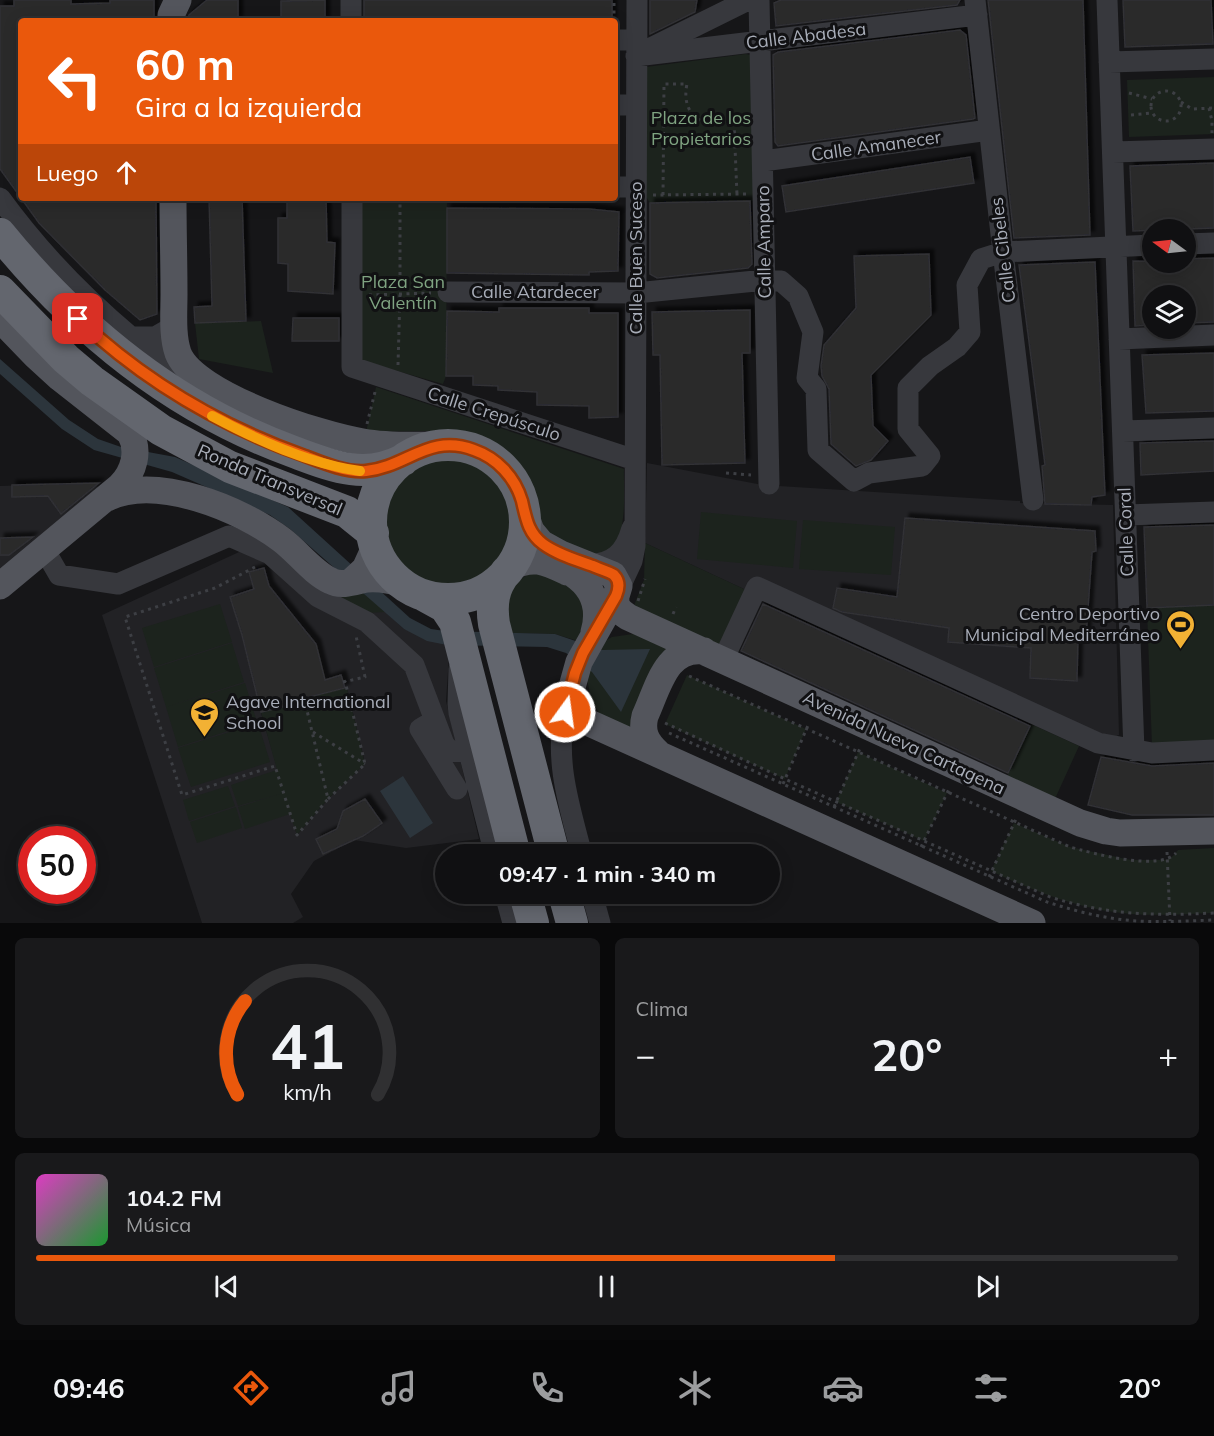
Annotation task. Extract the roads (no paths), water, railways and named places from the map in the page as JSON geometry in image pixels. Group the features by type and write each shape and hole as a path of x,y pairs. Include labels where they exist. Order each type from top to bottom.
{"highway":[{"name":"Ronda Transversal","path":"0,234 51,291 99,338 138,369 196,407 261,439 341,467 368,471 403,460"},
{"name":"Ronda Transversal","path":"0,291 66,360 161,430 230,466 347,512 374,540"},
{"path":"512,844 455,622 448,610 414,590 384,564 374,540 372,516 379,489 392,470 403,460 421,451 445,445 473,449 498,464 513,481 523,508 525,522 521,544 498,584 494,596 494,624 551,844"},
{"path":"414,590 447,599 469,596 487,588 508,569"},
{"path":"527,904 532,923"},
{"path":"567,904 572,923"}],"main road":[{"path":"173,201 174,326 178,352 184,364 194,374 250,406 320,432 373,444 445,445"},
{"path":"0,320 44,364 130,433 138,457 152,475 181,495"},
{"path":"1,583 120,486 129,475 134,463 135,450"},
{"path":"103,500 126,491 142,489 204,501 246,519 282,540 328,580 339,584 379,579 414,590"},
{"path":"523,508 531,531 542,543 617,594 575,673 565,712 662,742 1032,923"},
{"path":"351,582 365,569 374,540"},
{"path":"508,569 524,561 535,560 581,569"},
{"path":"581,569 596,602 597,622 593,636"},
{"name":"Avenida Nueva Cartagena","path":"617,594 616,605 623,613 1087,825 1119,833 1214,831"},
{"path":"662,742 648,744 643,723 666,669 674,658 685,651 714,656"}],"street":[{"path":"351,0 351,18"},
{"name":"Calle Buen Suceso","path":"617,594 634,554 636,293 632,190 636,105 636,0"},
{"path":"636,48 748,0"},
{"name":"Calle Amparo","path":"759,0 769,484"},
{"name":"Calle Coral","path":"1107,0 1134,751"},
{"name":"Calle Abadesa","path":"618,41 636,48 760,41 976,8"},
{"name":"Calle Cibeles","path":"976,8 1034,500"},
{"path":"1109,62 1214,59"},
{"path":"618,105 636,105"},
{"name":"Calle Amanecer","path":"763,161 989,130"},
{"path":"1113,152 1213,141"},
{"path":"0,198 52,261 100,309 131,337 194,374"},
{"name":"Calle Crepúsculo","path":"352,201 352,367 635,460"},
{"path":"1196,244 1214,243"},
{"path":"765,280 781,281 798,296 813,332 807,378 816,388 818,450 854,481 869,473 922,466 930,456 908,429 908,388 930,366 957,347 970,332 967,285 981,259 1003,252 1142,245"},
{"name":"Calle Atardecer","path":"448,292 636,293 765,280"},
{"path":"131,337 155,337 174,326"},
{"path":"1119,339 1214,335"},
{"path":"1123,431 1214,428"},
{"path":"1126,514 1214,512"},
{"path":"581,569 608,562 616,557 627,544 635,516"},
{"path":"44,549 59,575 118,584 229,536 270,554 318,597 367,622 414,665 440,735 448,750 454,753 468,750"},
{"path":"714,656 757,586 1098,743 1152,753 1214,750"},
{"path":"459,642 458,704 492,844"},
{"path":"565,712 560,738 562,767 580,844"},
{"path":"435,720 420,729 458,789"},
{"path":"508,904 513,923"},
{"path":"595,904 600,923"}],"place":[{"name":"Centro Deportivo Municipal Mediterráneo","path":"1181,650"},
{"name":"Agave International School","path":"205,738"}],"park label":[{"name":"Plaza de los Propietarios","path":"701,128"},
{"name":"Plaza San Valentín","path":"403,292"}]}
